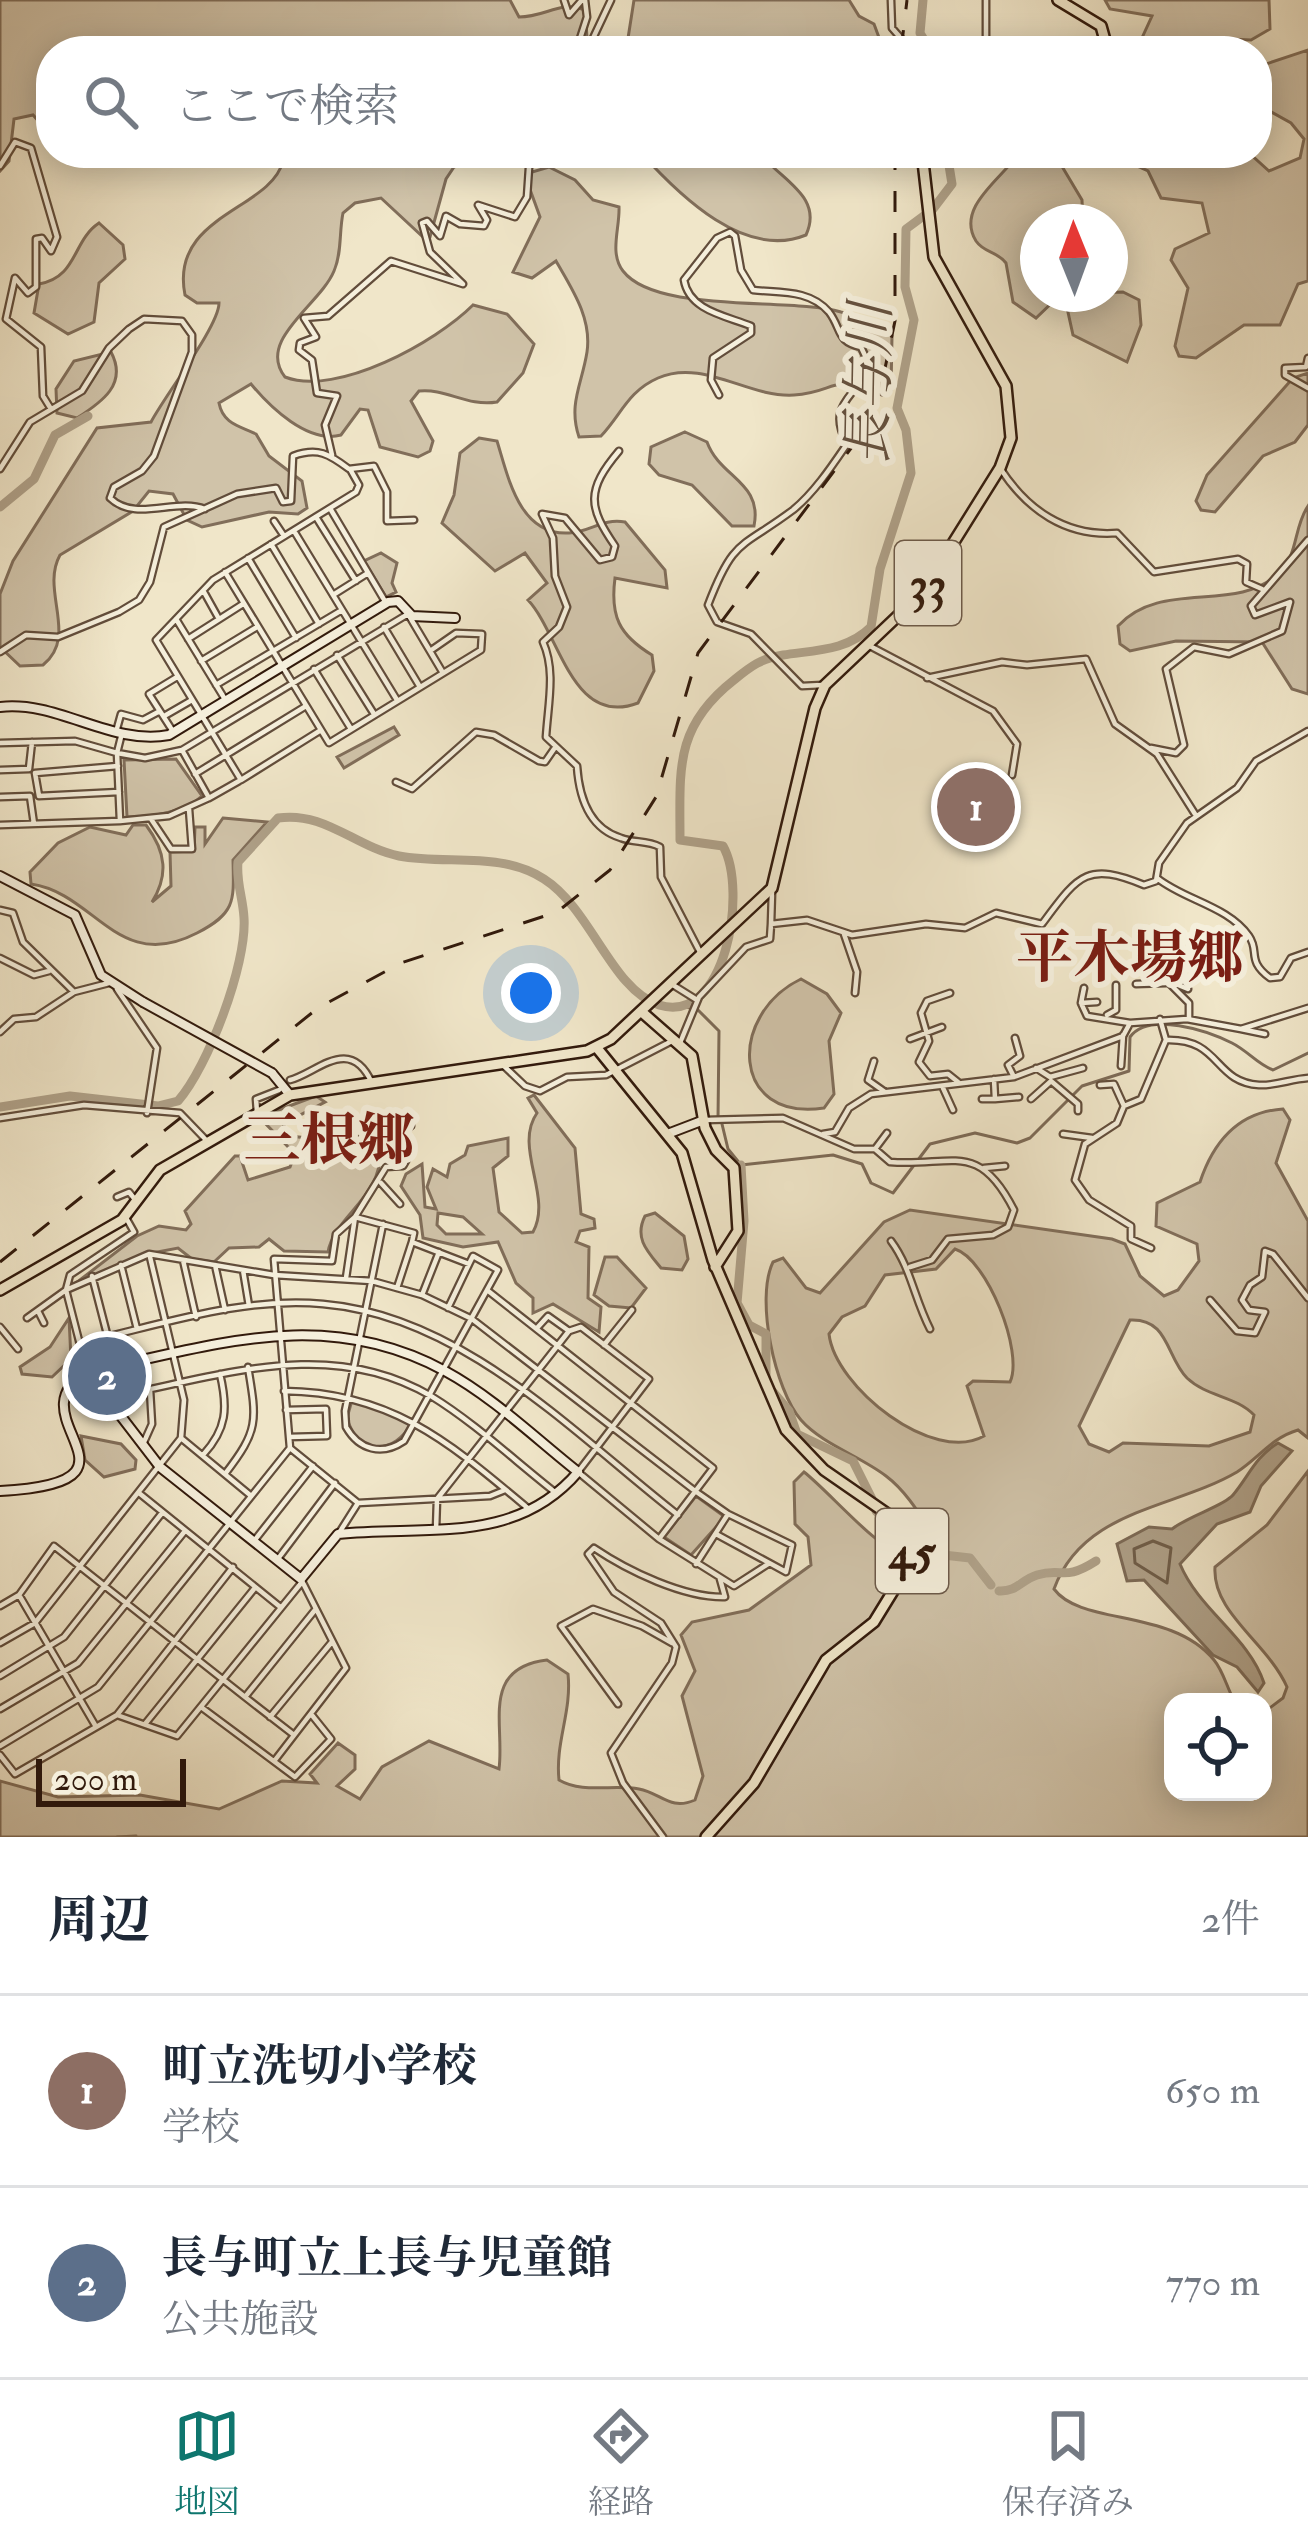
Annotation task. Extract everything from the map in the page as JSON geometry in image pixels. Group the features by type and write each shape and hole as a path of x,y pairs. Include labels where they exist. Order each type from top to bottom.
{"main road":[{"path":"1058,0 1101,26 1104,36"},
{"name":"33","path":"825,685 922,593 1000,468 1011,438 1009,396 938,268 923,168"},
{"path":"0,1289 125,1216 160,1170 284,1092 597,1048 645,1011 772,888 825,685"},
{"path":"645,1011 692,1056 716,1150 735,1173 740,1218 733,1245 715,1267"},
{"name":"45","path":"597,1048 682,1153 715,1267 786,1430 824,1470 902,1524 912,1548 909,1565 874,1622 826,1660 754,1783 706,1837"}],"street":[{"path":"564,0 569,15 583,0"},
{"path":"581,36 587,17 583,0"},
{"path":"594,36 611,0"},
{"path":"891,0 892,28 899,36"},
{"path":"986,0 986,36"},
{"path":"0,166 15,142 31,148 36,166"},
{"path":"37,168 56,237 51,251 43,238 36,239 36,287 28,293 15,278 6,319 41,347 44,396 51,409"},
{"path":"332,454 325,424 337,396 317,392 312,360 299,350 300,343 316,337 304,317 328,316 391,261 463,284 430,252 422,223 428,221 440,236 446,216 464,225 486,225 478,205 515,217 527,197 529,168"},
{"path":"719,395 711,380 713,358 751,333 751,326 716,316 688,295 684,280 717,238 730,232 753,290 809,298 829,313 842,341 865,351 868,362 865,374 841,403 839,429 847,444 796,507 751,534 728,556 708,605 717,622 751,634 802,686 825,685"},
{"path":"0,469 24,429 82,392 109,348 137,323 182,321 192,335 192,352 154,456 115,487 110,498 122,508 170,509 192,503 205,509"},
{"path":"1308,358 1306,367 1285,368 1285,375 1308,388"},
{"path":"0,652 26,635 70,633 139,599 151,582 164,527 248,490 271,487 288,474 293,456 307,451 332,454 350,469 360,488 224,572 156,640 241,780"},
{"path":"619,451 593,498 598,526 616,545 612,557 599,560 565,518 542,514 553,538 555,576 567,607 559,627 543,642 552,662 545,736 577,766 579,799 586,811 621,838 660,847 661,877 703,956"},
{"path":"1000,468 1041,515 1094,535 1118,533 1154,572 1238,559 1247,564 1246,582 1262,589"},
{"path":"350,469 377,469 388,497 387,521 414,520"},
{"path":"271,487 283,502 291,501 296,490 288,474"},
{"path":"330,508 386,603"},
{"path":"316,517 356,581"},
{"path":"274,521 284,536"},
{"path":"293,530 397,700"},
{"path":"1150,748 1176,753 1184,746 1166,676 1173,661 1194,647 1229,654 1287,625 1289,602 1255,615 1251,605 1308,540"},
{"path":"271,544 319,624"},
{"path":"248,558 296,638"},
{"path":"224,572 329,743 482,650 482,634 456,633 430,651"},
{"path":"332,595 368,573"},
{"path":"203,590 220,619"},
{"path":"0,706 36,709 152,738 174,733 386,603 398,601 443,673"},
{"path":"188,639 243,604"},
{"path":"216,685 342,610"},
{"path":"0,743 75,741 145,758 182,750 408,614 455,618 456,633"},
{"path":"176,620 226,701"},
{"path":"202,661 257,627"},
{"path":"384,628 420,686"},
{"path":"868,645 1002,719 1017,744 1012,776"},
{"path":"337,655 374,715"},
{"path":"927,678 1002,662 1027,665 1086,659 1115,724 1150,748 1196,815"},
{"path":"314,669 351,729"},
{"path":"174,733 149,694 177,676"},
{"path":"120,821 117,753 121,714 147,719 192,700"},
{"path":"195,774 306,706"},
{"path":"0,825 151,819 189,809 321,730"},
{"path":"1157,878 1159,863 1196,815 1237,788 1256,760 1308,731"},
{"path":"396,782 412,789 476,732 494,735 538,761 545,762 554,748"},
{"path":"0,770 28,769 32,742"},
{"path":"182,750 209,798"},
{"path":"118,766 35,772 39,796 119,793"},
{"path":"0,797 30,796 34,824"},
{"path":"151,819 171,849 192,849 189,809"},
{"path":"771,924 807,920 844,934 926,925 965,928 996,913 1018,914 1037,926 1093,872 1119,872 1144,885 1157,878"},
{"path":"0,875 75,915 88,934 95,966 157,1048 147,1112"},
{"path":"1157,878 1174,891 1217,909 1246,934 1252,961 1270,978 1280,977 1291,958 1308,952"},
{"path":"500,1063 525,1086 540,1091 567,1077 597,1077 678,1042 695,1005 746,947 770,939 772,888"},
{"path":"0,910 13,913 23,942 74,992"},
{"path":"844,934 857,972 855,993"},
{"path":"0,958 34,975 49,971"},
{"path":"1166,983 1171,978 1188,988"},
{"path":"1136,984 1166,983 1189,1003 1189,1019"},
{"path":"0,1032 14,1019 36,1017 74,992 112,985 272,1073 284,1092"},
{"path":"673,985 695,1005"},
{"path":"1103,1018 1116,1010 1116,985"},
{"path":"1084,988 1081,1003 1090,1018 1130,1023 1189,1019 1265,1034"},
{"path":"950,993 927,1001 921,1013 927,1033 921,1066 930,1076 948,1074 958,1082"},
{"path":"1081,1003 1097,1002"},
{"path":"1241,1029 1308,1008"},
{"path":"1121,1066 1123,1035 1130,1023"},
{"path":"1151,1248 1130,1238 1131,1226 1089,1200 1075,1180 1092,1138 1117,1123 1124,1106 1141,1099 1166,1040 1160,1023"},
{"path":"910,1039 942,1027"},
{"path":"823,1134 836,1132 860,1100 1014,1077 1123,1035"},
{"path":"1014,1077 1008,1065 1020,1056 1016,1038"},
{"path":"1166,1040 1191,1040 1208,1048 1217,1067 1253,1085 1308,1078"},
{"path":"290,1080 318,1062 342,1059 364,1070 372,1083"},
{"path":"874,1061 868,1080 885,1093"},
{"path":"1036,1068 1078,1111"},
{"path":"1031,1099 1051,1079 1083,1068"},
{"path":"994,1079 994,1099"},
{"path":"1100,1085 1114,1084 1124,1106"},
{"path":"943,1088 953,1110"},
{"path":"982,1100 1019,1097"},
{"path":"0,1118 84,1105 180,1113 207,1141"},
{"path":"670,1133 705,1120 783,1118 854,1149 875,1149 891,1163 971,1160 984,1168 1014,1210 1008,1227 993,1235 948,1239 932,1260 910,1267"},
{"path":"233,1567 117,1714 15,1774 0,1750 98,1687 290,1448 274,1259 332,1261 336,1234 381,1183 386,1167 400,1170 407,1159 403,1132 411,1126"},
{"path":"875,1149 887,1132"},
{"path":"1063,1134 1092,1138"},
{"path":"984,1168 996,1161 1005,1166"},
{"path":"884,1176 891,1163"},
{"path":"381,1183 400,1204"},
{"path":"117,1197 128,1192 136,1202"},
{"path":"125,1216 134,1232 70,1275 66,1290 87,1372 160,1466 301,1580 346,1668 275,1760"},
{"path":"355,1217 414,1232 397,1288"},
{"path":"346,1278 355,1217"},
{"path":"383,1224 348,1397 346,1427 364,1447 396,1446 416,1420 498,1270 473,1256 448,1307"},
{"path":"891,1241 910,1267 913,1295 930,1329"},
{"path":"412,1242 469,1264"},
{"path":"733,1245 746,1247"},
{"path":"1210,1300 1237,1331 1255,1333 1265,1312 1249,1310 1242,1300 1250,1285 1262,1277 1265,1251 1273,1254 1308,1298"},
{"path":"422,1295 439,1252"},
{"path":"0,1643 35,1623 181,1438 185,1410 149,1254"},
{"path":"27,1318 92,1276 149,1254 274,1275 371,1281 422,1295 472,1319 728,1514 792,1545 786,1572 716,1534"},
{"path":"183,1260 196,1317"},
{"path":"121,1265 137,1330"},
{"path":"214,1265 225,1310"},
{"path":"243,1270 249,1308"},
{"path":"92,1276 108,1337"},
{"path":"487,1290 713,1468 659,1539"},
{"path":"78,1343 225,1310 320,1303 410,1323 457,1346 520,1391 678,1515"},
{"path":"604,1345 632,1310"},
{"path":"38,1311 44,1323"},
{"path":"536,1329 548,1316 569,1331"},
{"path":"0,1327 19,1348"},
{"path":"338,1534 436,1530 497,1525 532,1511 578,1472 649,1379 581,1327 569,1331 437,1499 436,1530"},
{"path":"0,1491 50,1488 68,1479 79,1447 63,1415 63,1399 69,1385 87,1372 279,1333 359,1340 445,1371 659,1539 720,1579 738,1587 768,1564"},
{"path":"106,1398 281,1363 316,1362 352,1369 430,1396 557,1494"},
{"path":"225,1474 253,1438 256,1417 248,1367"},
{"path":"202,1455 219,1437 226,1416 220,1374"},
{"path":"142,1444 152,1424 150,1390"},
{"path":"284,1391 348,1397 416,1420 532,1511"},
{"path":"286,1410 326,1409 327,1436 289,1437"},
{"path":"181,1438 250,1495"},
{"path":"290,1448 358,1503 490,1496 506,1490"},
{"path":"254,1541 313,1466"},
{"path":"277,1559 334,1483"},
{"path":"139,1493 279,1606"},
{"path":"117,1714 177,1736 358,1503"},
{"path":"0,1676 49,1648 162,1514"},
{"path":"696,1564 728,1514"},
{"path":"0,1708 78,1663 185,1531"},
{"path":"0,1606 19,1595 54,1546 294,1736"},
{"path":"663,1837 618,1774 611,1753 672,1663 676,1647 661,1623 614,1592 588,1554 594,1548 616,1563 701,1595 725,1597 720,1579"},
{"path":"145,1724 256,1587"},
{"path":"19,1595 96,1726"},
{"path":"618,1704 561,1627 593,1609 661,1634 676,1647"},
{"path":"244,1697 316,1610"},
{"path":"270,1717 331,1643"},
{"path":"201,1707 300,1777 331,1739 311,1714"}],"shaded area":[{"path":"0,0 510,0 519,17 568,7 585,10 587,36 36,36 36,118 14,119 9,161 0,171"},
{"path":"634,0 849,0 859,16 874,24 878,36 628,36"},
{"path":"1105,0 1269,0 1270,29 1258,36 1143,36 1152,16 1110,9"},
{"path":"1308,50 1308,281 1298,284 1280,325 1244,325 1196,358 1179,356 1175,346 1188,288 1171,260 1175,249 1209,233 1202,203 1161,198 1148,171 1141,168 1269,171 1300,158 1304,139 1291,123 1272,112 1272,62"},
{"path":"280,168 453,168 430,237 423,237 381,198 355,203 343,213 334,271 278,350 285,377 306,381 358,373 435,335 473,305 507,314 534,344 523,373 497,402 419,391 411,401 433,441 430,451 418,457 380,447 368,410 360,409 341,435 316,434 279,413 251,384 219,403 221,410 233,423 256,434 269,456 302,481 307,508 298,514 269,512 202,527 187,520 173,494 149,491 133,511 60,555 54,583 58,641 43,665 20,666 0,647 0,594 13,561 97,428 151,422 217,314 219,303 197,303 185,295 184,268 192,247 206,230 275,178"},
{"path":"551,168 575,180 593,200 619,207 619,264 640,284 693,299 841,312 892,336 891,390 882,395 842,384 808,393 777,394 709,375 675,373 639,390 601,436 579,437 575,404 588,339 579,304 556,261 532,278 513,272 540,217 528,184 532,172"},
{"path":"656,168 773,168 805,199 810,221 806,235 760,239 737,231"},
{"path":"1006,168 1063,168 1082,200 1082,204 1020,204 1020,307 1013,302 1006,263 976,241 971,228 976,205"},
{"path":"99,223 123,245 125,259 99,283 94,322 68,334 34,313 39,284 61,274"},
{"path":"1128,294 1139,300 1141,325 1127,362 1073,335 1068,312 1128,312"},
{"path":"111,352 116,374 103,399 77,418 57,413 56,389 74,361"},
{"path":"1308,373 1308,425 1295,442 1263,456 1215,512 1201,510 1196,501 1207,475 1293,378"},
{"path":"685,432 707,442 747,490 755,511 754,526 732,526 692,485 659,475 649,464 651,447"},
{"path":"479,438 497,441 518,501 538,525 569,533 625,522 665,570 667,588 615,578 619,623 652,655 654,671 638,703 616,707 597,702 570,674 528,600 547,583 525,553 495,571 442,523 454,495 460,453"},
{"path":"1308,506 1308,694 1292,689 1262,642 1176,641 1130,651 1120,644 1118,626 1135,612 1176,599 1241,592 1278,574 1289,558"},
{"path":"381,553 397,563 392,583 396,592 386,597 364,561"},
{"path":"394,727 399,735 344,768 337,757"},
{"path":"176,759 202,796 168,812 127,817 124,760"},
{"path":"223,818 267,822 233,860 232,896 226,912 197,933 170,943 147,944 127,938 73,901 31,884 30,872 58,843 90,827 126,835 133,825 146,825 163,864 152,902 171,886 170,852 194,851 195,827 205,827 205,844"},
{"path":"801,979 827,994 841,1013 829,1041 834,1094 824,1108 793,1108 770,1099 756,1083 750,1062 751,1039 761,1016 777,995"},
{"path":"534,1095 575,1148 581,1214 594,1219 595,1228 580,1231 576,1242 589,1247 588,1298 601,1307 599,1332 553,1304 533,1313 533,1298 516,1283 498,1242 463,1247 423,1238 420,1215 401,1186 406,1174 422,1164 425,1207 436,1209 427,1187 433,1169 447,1177 450,1164 465,1155 468,1146 508,1138 508,1156 493,1168 499,1212 522,1233 533,1232 539,1203 529,1141 537,1113 528,1098","holes":["438,1213 463,1217 482,1234 446,1234 437,1225"]},
{"path":"316,1096 325,1102 283,1124 289,1136 328,1140 358,1136 380,1147 375,1179 339,1227 328,1252 284,1251 269,1239 259,1247 229,1248 214,1262 192,1259 178,1248 147,1254 76,1283 137,1236 159,1226 186,1230 191,1224 185,1211 235,1156 240,1156 248,1180 290,1167 295,1154 263,1121 265,1115"},
{"path":"1283,1109 1290,1120 1276,1163 1308,1221 1308,1438 1298,1430 1289,1434 1237,1472 1108,1527 1086,1542 1054,1589 1084,1608 1175,1632 1217,1665 1231,1693 1164,1693 1164,1801 1272,1801 1272,1706 1283,1698 1287,1687 1222,1599 1215,1567 1267,1525 1308,1471 1308,1837 0,1837 0,1781 58,1797 140,1795 219,1809 282,1781 317,1783 310,1774 338,1743 355,1755 355,1769 337,1786 360,1799 382,1767 429,1741 499,1769 504,1686 526,1665 547,1660 568,1674 559,1780 578,1787 639,1789 672,1802 695,1800 703,1776 682,1696 695,1671 681,1635 692,1622 749,1610 811,1565 808,1537 795,1524 794,1482 804,1472 884,1545 911,1551 942,1548 895,1483 819,1436 792,1406 770,1344 766,1298 773,1262 783,1258 806,1288 820,1293 884,1222 910,1210 1112,1239 1125,1244 1140,1276 1164,1296 1178,1290 1199,1261 1197,1244 1156,1226 1157,1203 1200,1182 1220,1143 1252,1116","holes":["955,1249 967,1256 1000,1308 1013,1368 1010,1382 973,1381 967,1386 984,1436 963,1442 939,1440 890,1416 867,1397 835,1355 829,1334 842,1317 865,1306 885,1275 936,1269","1130,1320 1143,1321 1160,1332 1187,1378 1254,1415 1250,1432 1209,1446 1123,1443 1109,1452 1089,1444 1079,1426"]},
{"path":"655,1213 684,1236 688,1259 682,1270 661,1268 644,1244 642,1224 645,1216"},
{"path":"605,1257 617,1257 646,1288 631,1308 609,1306 594,1295"},
{"path":"69,1318 71,1359 52,1377 22,1374 20,1367 50,1347"},
{"path":"352,1400 412,1422 396,1441 368,1445 347,1418"},
{"path":"81,1436 121,1444 136,1460 135,1469 104,1477 85,1460"},
{"path":"696,1496 725,1517 691,1555 664,1537"}],"water":[{"path":"1278,1443 1292,1451 1261,1486 1250,1512 1217,1524 1180,1564 1199,1596 1257,1667 1264,1683 1258,1692 1237,1667 1213,1655 1144,1580 1127,1581 1117,1544 1149,1527 1172,1529 1228,1499"}],"waterway":[{"name":"長与川","path":"922,36 923,0"},
{"name":"長与川","path":"0,1107 70,1096 158,1106 178,1101 213,1040 239,961 244,918 238,862 278,818 311,820 399,856 492,862 527,870 561,892 642,997 659,1005 682,1006 701,995 726,950 733,892 723,846 680,840 684,751 714,697 751,667 776,656 841,645 871,627 880,569 911,473 906,430 897,408 914,320 905,287 906,229 933,209 952,184 949,168"},
{"path":"0,507 34,479 55,435 88,416"},
{"path":"682,1006 698,1010 719,1031 718,1119"},
{"path":"722,1124 728,1149 741,1165 833,1155 862,1164 871,1183 893,1193 930,1144 975,1133 1017,1143 1030,1138 1082,1086 1129,1071 1130,1037 1139,1029 1164,1024 1209,1033 1273,1070 1308,1053"},
{"path":"741,1165 744,1221 737,1303 749,1325 766,1334 766,1377"},
{"path":"773,1392 789,1411 797,1434 853,1461 872,1499"},
{"path":"876,1511 893,1530"},
{"path":"926,1553 970,1558 991,1585"},
{"path":"999,1591 1037,1575 1070,1573 1096,1561"},
{"path":"117,1837 136,1836"}],"railway":[{"path":"903,36 907,0"},
{"path":"0,1262 318,1008 401,963 557,912 610,870 656,797 698,653 855,443 880,392 895,321 895,168"}],"place":[{"name":"町立洗切小学校","path":"976,807"},
{"name":"長与町立上長与児童館","path":"107,1376"}],"district":[{"name":"平木場郷","path":"1130,957"},
{"name":"三根郷","path":"329,1139"}]}
